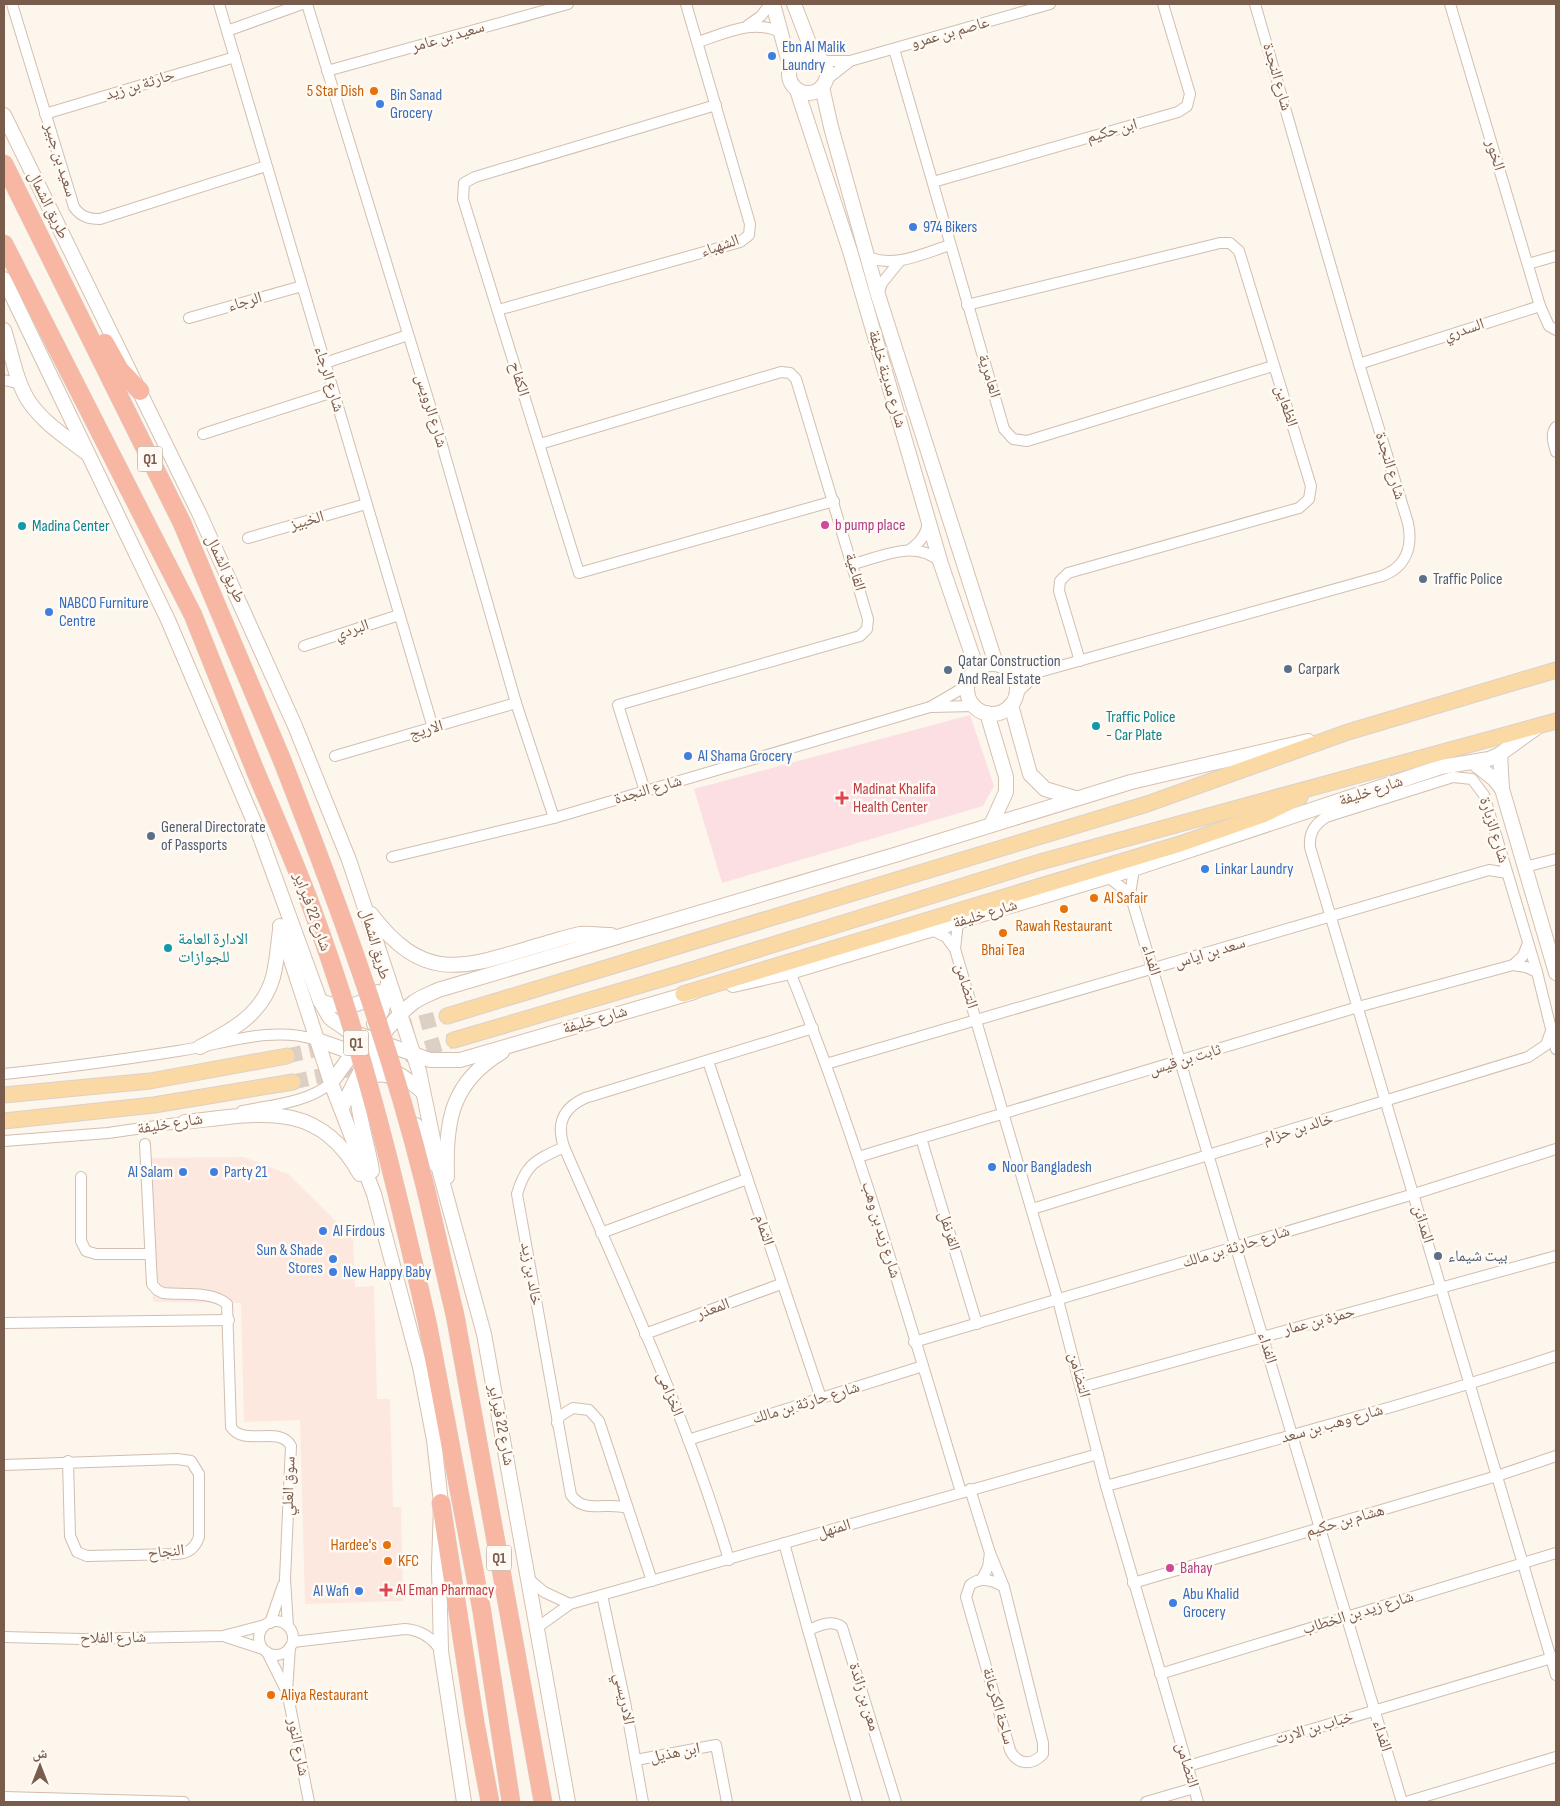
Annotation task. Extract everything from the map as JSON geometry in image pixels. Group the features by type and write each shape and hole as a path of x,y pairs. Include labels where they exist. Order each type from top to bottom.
{"highway":[{"name":"طريق الشمال","path":"4,164 182,523 282,760"},
{"path":"19,195 40,221 116,363 140,391"},
{"name":"شارع 22 فبراير","path":"4,244 193,616 311,906 346,1008 393,1171 428,1326 482,1612 511,1802"},
{"name":"شارع 22 فبراير","path":"282,760 336,897 370,1000 424,1181 454,1315 543,1802"},
{"path":"441,1503 490,1802"}],"main road":[{"path":"772,4 782,33 790,66 790,82 797,90 810,93 824,83 826,70 818,58 794,4"},
{"path":"790,66 800,56 818,58"},
{"name":"شارع مدينة خليفة","path":"824,83 831,127 878,295 996,664"},
{"name":"شارع مدينة خليفة","path":"797,90 850,251 941,564 977,669"},
{"name":"طريق الشمال","path":"4,115 199,513 295,726 349,860 388,981 382,1011 331,1083"},
{"path":"4,279 168,620 258,831 283,895 320,1001 330,1018 337,1025 414,1055"},
{"path":"4,335 21,384 31,404 40,415 89,455"},
{"path":"991,825 1006,792 1006,777 981,710 969,697 968,685 977,669 982,666 996,664 1010,671 1015,678 1014,699 1030,774 1045,789 1076,798"},
{"path":"447,1016 1147,804 1348,732 1556,670"},
{"path":"981,710 1003,711 1014,699"},
{"name":"شارع خليفة","path":"414,1055 430,1060 460,1060 683,994 790,972 1134,869 1441,768 1474,763 1500,754 1549,722"},
{"name":"شارع خليفة","path":"454,1040 686,972 1040,862 1549,722"},
{"path":"342,1108 368,1059 400,1015 415,1001 438,990 1130,782 1348,732"},
{"name":"شارع الزبارة","path":"1500,754 1502,789 1556,973"},
{"name":"شارع الزبارة","path":"1474,763 1494,779 1502,789"},
{"path":"683,994 848,942 1180,844 1263,815 1328,783"},
{"path":"200,1047 230,1032 257,1008 273,977 283,895"},
{"path":"364,906 385,933 398,945 419,959 441,966 464,966 580,934 624,935"},
{"path":"280,926 331,1083 374,1194 420,1368 434,1440 441,1503 438,1568 441,1651 464,1802"},
{"path":"320,1001 339,1006 361,1004 371,998 388,981"},
{"name":"شارع 22 فبراير","path":"388,981 414,1055 440,1173 484,1334 530,1580 568,1802"},
{"path":"317,1040 400,1073 423,1092"},
{"path":"448,1199 448,1134 457,1097 473,1073 485,1063 520,1042"},
{"path":"4,1095 150,1081 287,1056"},
{"path":"374,1194 370,1156 358,1096 362,1084 372,1076 391,1077 401,1085 424,1145 440,1173"},
{"name":"شارع خليفة","path":"4,1121 154,1105 293,1082"},
{"path":"185,1122 271,1115 303,1120 319,1128 343,1148 354,1163 368,1189 381,1221"}],"street":[{"name":"سعيد بن جبير","path":"12,4 74,208 85,217 100,219 266,166"},
{"name":"شارع الرجاء","path":"219,4 433,728"},
{"path":"227,31 302,4"},
{"name":"شارع الرويس","path":"307,4 408,335 516,703 554,818"},
{"name":"سعيد بن عامر","path":"327,71 568,4"},
{"name":"الشهباء","path":"498,310 740,242 749,234 750,224 686,4"},
{"path":"698,42 746,26 761,16 772,4"},
{"name":"عاصم بن عمرو","path":"818,58 850,61 1050,4"},
{"name":"ابن حكيم","path":"933,182 1178,112 1187,106 1190,94 1163,4"},
{"name":"شارع النجدة","path":"1010,671 1039,672 1382,576 1401,564 1409,548 1411,536 1408,523 1359,364 1255,4"},
{"name":"الخور","path":"1450,4 1540,306"},
{"path":"746,26 764,26 782,33"},
{"name":"العامرية","path":"894,49 1004,429 1013,439 1028,441 1273,366"},
{"name":"حارثة بن زيد","path":"45,114 235,57"},
{"name":"عاصم بن عمرو","path":"824,83 850,61"},
{"name":"الكفاح","path":"716,105 475,177 464,183 463,199 579,573 834,502"},
{"name":"الظعاين","path":"968,305 1220,243 1230,243 1239,251 1311,486 1309,499 1299,508 1068,573 1060,581 1059,591 1080,661"},
{"path":"868,257 877,261 898,262 950,246"},
{"path":"1528,264 1556,256"},
{"path":"878,295 882,282 898,262"},
{"name":"الرجاء","path":"188,318 302,286"},
{"path":"1540,306 1545,319 1556,330"},
{"name":"السدري","path":"1359,364 1540,306"},
{"path":"325,363 408,335"},
{"name":"القاعية","path":"540,444 780,372 790,373 796,380 853,564 868,619 867,629 860,636 618,705 645,791"},
{"path":"4,380 21,384"},
{"path":"203,434 333,392"},
{"path":"1556,427 1553,439 1556,452"},
{"name":"الخبيز","path":"248,538 366,504"},
{"path":"911,549 921,542 927,531 928,519"},
{"path":"853,564 911,549 923,550 934,556 941,564"},
{"name":"البردي","path":"304,646 399,614"},
{"name":"شارع النجدة","path":"1014,699 1039,672"},
{"name":"شارع النجدة","path":"392,857 554,818 930,707 968,685"},
{"name":"الاريج","path":"336,756 516,703"},
{"name":"شارع النجدة","path":"930,707 981,710"},
{"name":"شارع الزبارة","path":"1312,830 1318,822 1326,818 1453,776 1463,776 1472,779 1484,795 1537,972 1556,1049"},
{"name":"المدائن","path":"1312,830 1309,838 1310,847 1332,915 1523,1563 1554,1657 1556,1675"},
{"path":"1524,867 1556,859"},
{"name":"الفداء","path":"1134,869 1130,894 1374,1710 1404,1802"},
{"name":"سعد بن اياس","path":"826,1064 1154,970 1332,915 1489,870 1507,873"},
{"path":"1108,877 1130,894"},
{"name":"التضامن","path":"955,949 958,922"},
{"name":"التضامن","path":"932,930 946,937 955,949 1058,1300 1133,1583 1198,1802"},
{"path":"1513,965 1524,956 1528,943"},
{"path":"1513,965 1526,967 1537,972"},
{"name":"ثابت بن قيس","path":"858,1157 1358,1007 1513,965"},
{"name":"شارع زيد بن وهب","path":"790,972 813,1028 858,1157 914,1342 965,1490"},
{"path":"708,1060 813,1028"},
{"name":"خالد بن حزام","path":"1032,1209 1387,1102 1528,1057 1541,1050 1551,1031"},
{"path":"4,1074 200,1047 281,1033 300,1034 317,1040"},
{"name":"الخزامى","path":"708,1060 584,1098 573,1104 562,1120 559,1132 688,1440 716,1517 729,1560"},
{"name":"الثمام","path":"708,1060 781,1284 821,1398"},
{"name":"شارع خليفة","path":"4,1141 79,1137 185,1122 293,1101 315,1094 331,1083"},
{"name":"القرنفل","path":"921,1138 977,1324"},
{"name":"سوق العلي","path":"145,1144 152,1284 157,1290 164,1293 220,1298 227,1304 231,1427 241,1434 281,1438 291,1446 285,1579 288,1626"},
{"name":"خالد بن زيد","path":"564,1146 531,1165 522,1175 517,1194 569,1487 575,1501 589,1507 612,1504 627,1508"},
{"name":"شارع حارثة بن مالك","path":"914,1342 1414,1194 1556,1149"},
{"path":"81,1177 81,1241 86,1251 96,1254 150,1254"},
{"path":"601,1233 747,1179"},
{"name":"حمزة بن عمار","path":"1082,1387 1556,1256"},
{"name":"المعذر","path":"645,1334 781,1284"},
{"path":"4,1323 229,1320"},
{"name":"شارع وهب بن سعد","path":"1106,1486 1293,1436 1470,1384 1556,1356"},
{"name":"شارع حارثة بن مالك","path":"688,1440 923,1366"},
{"path":"557,1423 560,1416 573,1408 581,1407 595,1415 599,1421 652,1581"},
{"name":"المنهل","path":"538,1627 570,1604 729,1560 965,1490 1098,1454"},
{"name":"هشام بن حكيم","path":"1133,1583 1497,1476 1556,1456"},
{"name":"النجاح","path":"4,1465 68,1461 177,1459 191,1462 199,1474 199,1537 197,1544 184,1553 177,1554 87,1556 77,1552 70,1536 68,1461"},
{"name":"ساحة الكرعانة","path":"965,1490 1004,1587 1043,1743 1043,1754 1037,1760 1029,1762 1020,1762 1010,1750 966,1597 970,1586 982,1579 988,1567 990,1553"},
{"path":"784,1543 857,1802"},
{"name":"شارع زيد بن الخطاب","path":"1160,1674 1556,1553"},
{"name":"سوق العلي","path":"267,1624 285,1579"},
{"path":"982,1579 1004,1587"},
{"path":"530,1580 544,1592 570,1604"},
{"name":"الادريسي","path":"602,1596 643,1802"},
{"path":"292,1645 292,1632 288,1626 280,1622 267,1624 259,1637 265,1651 277,1655 292,1645 405,1629 414,1630 430,1637 441,1651"},
{"name":"معن بن زائدة","path":"808,1630 829,1623 836,1623 842,1627 896,1802"},
{"name":"شارع الفلاح","path":"4,1637 82,1639 223,1636 267,1624"},
{"name":"شارع الفلاح","path":"223,1636 265,1651"},
{"name":"شارع النور","path":"292,1645 287,1691 309,1802"},
{"name":"شارع النور","path":"265,1651 287,1691"},
{"name":"خباب بن الارت","path":"1188,1766 1554,1657"},
{"name":"ابن هذيل","path":"636,1760 716,1745 727,1802"},
{"path":"1404,1802 1556,1757"},
{"path":"1146,1802 1194,1788"},
{"path":"4,1798 184,1802"}],"shaded area":[{"name":"Madinat Khalifa Health Center","path":"970,715 994,786 983,806 722,883 694,789"},
{"path":"244,1157 288,1174 353,1238 355,1287 374,1286 377,1399 390,1399 393,1507 401,1507 403,1601 305,1604 300,1420 244,1422 241,1303 153,1302 150,1158"}],"tunnel":[{"path":"376,1035 447,1016"},
{"path":"404,1055 454,1040"},
{"path":"287,1056 332,1046"},
{"path":"293,1082 374,1064"}],"place":[{"name":"Ebn Al Malik Laundry","path":"772,56"},
{"name":"5 Star Dish","path":"374,91"},
{"name":"Bin Sanad Grocery","path":"380,104"},
{"name":"974 Bikers","path":"913,227"},
{"name":"b pump place","path":"825,525"},
{"name":"Madina Center","path":"22,526"},
{"name":"Traffic Police","path":"1423,579"},
{"name":"NABCO Furniture Centre","path":"49,612"},
{"name":"Carpark","path":"1288,669"},
{"name":"Qatar Construction And Real Estate","path":"948,670"},
{"name":"Traffic Police - Car Plate","path":"1096,726"},
{"name":"Al Shama Grocery","path":"688,756"},
{"name":"Madinat Khalifa Health Center","path":"842,798"},
{"name":"General Directorate of Passports","path":"151,836"},
{"name":"Linkar Laundry","path":"1205,869"},
{"name":"Al Safair","path":"1094,898"},
{"name":"Rawah Restaurant","path":"1064,909"},
{"name":"Bhai Tea","path":"1003,933"},
{"name":"الادارة العامة للجوازات","path":"168,948"},
{"name":"Noor Bangladesh","path":"992,1167"},
{"name":"Al Salam","path":"183,1172"},
{"name":"Party 21","path":"214,1172"},
{"name":"Al Firdous","path":"323,1231"},
{"name":"بيت شيماء","path":"1438,1256"},
{"name":"Sun & Shade Stores","path":"333,1259"},
{"name":"New Happy Baby","path":"333,1272"},
{"name":"Hardee's","path":"387,1545"},
{"name":"KFC","path":"388,1561"},
{"name":"Bahay","path":"1170,1568"},
{"name":"Al Eman Pharmacy","path":"386,1590"},
{"name":"Al Wafi","path":"359,1591"},
{"name":"Abu Khalid Grocery","path":"1173,1603"},
{"name":"Aliya Restaurant","path":"271,1695"}]}
